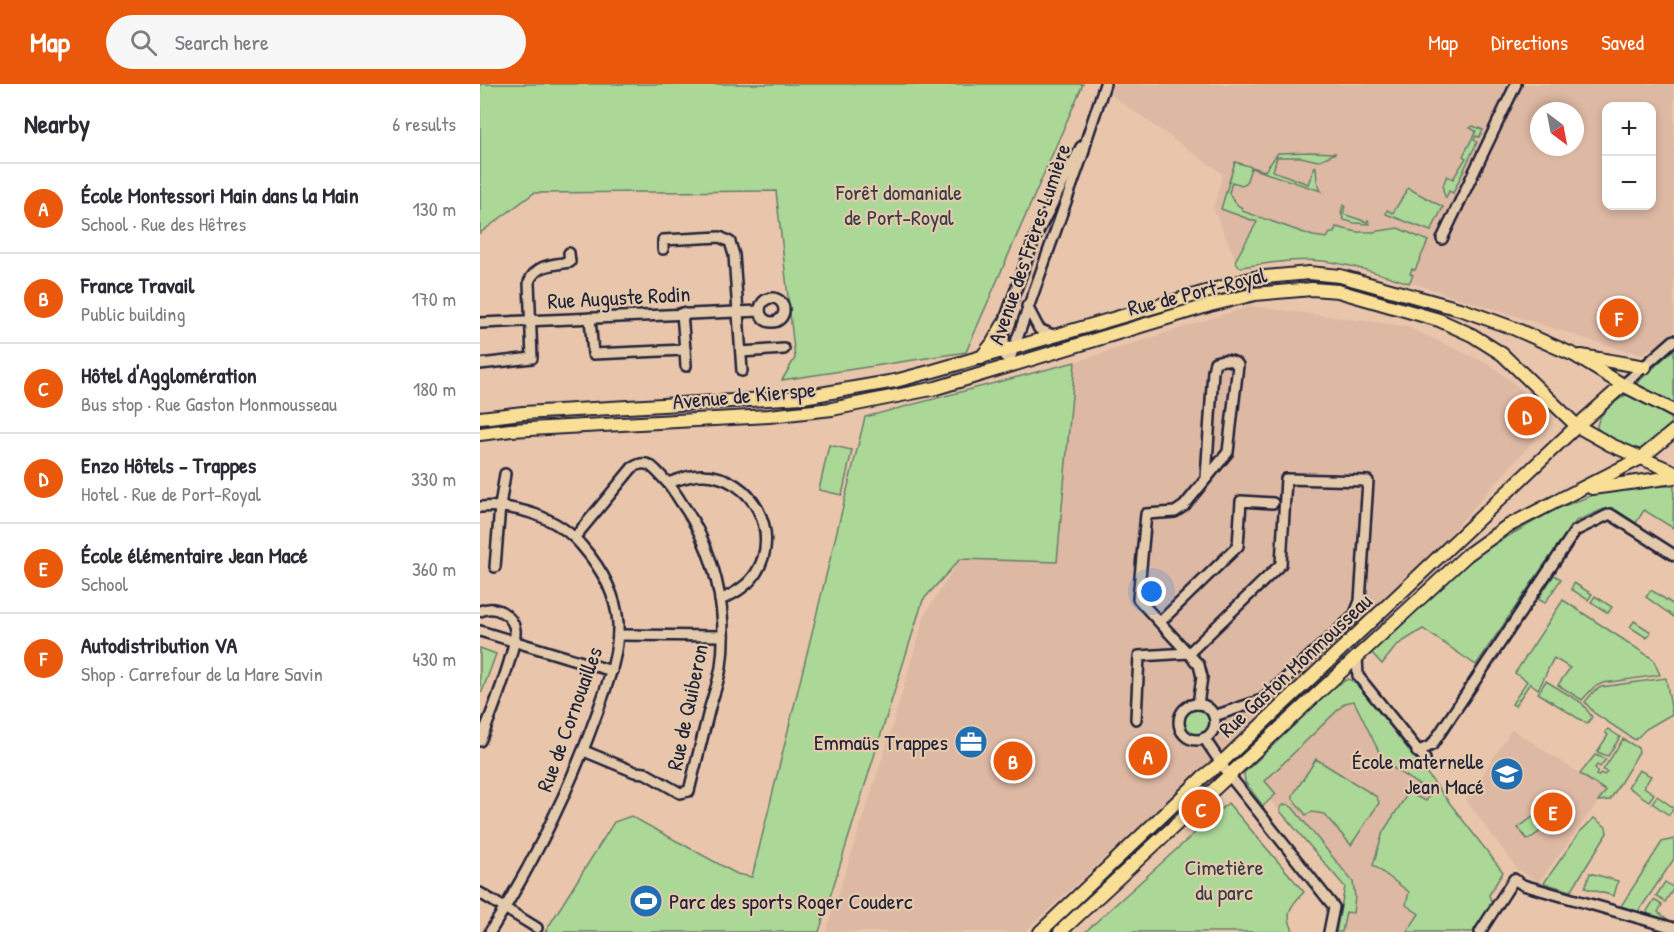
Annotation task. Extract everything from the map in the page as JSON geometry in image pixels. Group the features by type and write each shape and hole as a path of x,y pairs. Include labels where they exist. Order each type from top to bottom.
{"main road":[{"name":"Rue de Port-Royal","path":"1009,350 1254,278 1309,273 1340,276 1463,310 1513,328 1574,355 1623,385 1674,411"},
{"name":"Rue de Port-Royal","path":"1007,367 1210,305 1256,294 1312,289 1338,291 1439,320 1472,335 1502,354 1577,426 1611,445 1674,472"},
{"path":"981,358 993,344 1003,325"},
{"name":"Avenue de Kierspe","path":"480,418 523,413 803,397 896,381 1009,350"},
{"path":"1574,355 1645,367"},
{"name":"Avenue de Kierspe","path":"480,434 511,430 759,417 832,409 936,388 1007,367"},
{"name":"Rue Gaston Monmousseau","path":"1040,932 1196,783 1221,764 1623,385"},
{"name":"Rue Gaston Monmousseau","path":"1060,932 1467,555 1506,527 1641,458 1674,431"},
{"path":"1582,489 1674,477"}],"street":[{"name":"Avenue des Frères Lumière","path":"1007,367 1009,350 1083,154 1105,84"},
{"path":"1442,239 1516,84"},
{"name":"Avenue des Frères Lumière","path":"1009,350 1003,325 1034,240 1087,138"},
{"path":"663,249 663,240 720,237 730,242 734,255 742,371"},
{"path":"480,364 532,358 529,282 532,274 543,266 570,262 569,253"},
{"path":"1027,306 1039,328 1055,336"},
{"name":"Rue Auguste Rodin","path":"480,323 760,310"},
{"path":"682,313 686,366"},
{"path":"590,318 593,354 685,350"},
{"path":"1623,385 1674,340"},
{"path":"741,352 784,349"},
{"path":"1197,704 1202,677 1199,665 1138,599 1146,514 1175,512 1184,506 1228,452 1238,365 1232,360 1215,362 1213,371 1206,478"},
{"name":"Rue de Quiberon","path":"575,537 632,468 638,463 650,465 668,483 692,517 702,538 713,567 720,600 723,636 720,668 689,791 680,793 645,773 635,772 584,751"},
{"path":"495,567 505,474"},
{"path":"668,483 686,477 703,475 720,478 737,485 750,497 760,512 765,528 764,558 756,574 746,584 733,595 720,600"},
{"path":"1136,719 1139,656 1189,653 1281,564 1286,478 1368,482 1360,601 1354,616 1262,700 1214,716"},
{"path":"1160,622 1238,546 1241,501 1273,503"},
{"name":"Rue de Cornouailles","path":"480,507 500,506 528,512 552,522 575,537 607,581 618,620 612,671 584,751 548,831 490,932"},
{"path":"1357,656 1358,676 1421,755 1432,745 1575,531 1610,514 1672,553"},
{"path":"480,611 494,609 503,612 514,625 516,633 510,657 480,741"},
{"path":"480,631 612,671"},
{"path":"618,635 723,636"},
{"path":"1339,672 1358,676"},
{"path":"1197,704 1208,707 1214,716 1214,726 1209,735 1198,740 1187,736 1180,727 1179,721 1187,707 1197,704"},
{"path":"1204,738 1228,775 1334,907 1329,932"},
{"path":"1480,932 1514,879 1523,885 1674,928"},
{"path":"480,893 537,928"}],"shaded area":[{"path":"1113,84 1674,84 1674,333 1658,346 1640,354 1618,349 1372,270 1324,261 1304,260 1239,267 1213,208 1223,174 1110,94"},
{"path":"1250,306 1405,326 1491,365 1550,413 1546,427 1420,567 1024,932 826,932 890,734 925,614 960,559 1057,562 1075,362"},
{"path":"1354,700 1431,793 1498,880 1489,895 1492,904 1473,932 1336,932 1345,887 1270,800 1275,794 1265,781 1345,703"},
{"path":"1512,729 1606,791 1539,882 1518,870 1466,800"}],"green space":[{"name":"Forêt domaniale de Port-Royal","path":"480,84 1083,84 966,352 782,380 795,358 776,191 534,193 480,233"},
{"path":"1473,126 1483,130 1474,140 1477,142 1453,193 1449,191 1446,198 1443,189 1444,182 1447,176 1453,179 1466,158 1463,156 1476,131 1470,128"},
{"path":"1278,153 1336,153 1318,161 1301,157 1277,157 1273,171 1308,184 1315,166 1321,191 1251,168 1246,183 1242,185 1232,182 1229,193 1231,198 1242,208 1242,211 1313,236 1327,238 1330,233 1334,233 1336,227 1357,232 1398,228 1428,241 1415,270 1412,269 1410,274 1413,275 1409,283 1356,267 1313,260 1239,267 1235,261 1257,222 1221,209 1235,162 1265,171"},
{"path":"1408,188 1443,207 1431,231 1386,214 1387,210 1393,213"},
{"path":"1343,205 1345,206 1343,214 1367,222 1368,220 1370,224 1344,220 1341,213"},
{"path":"1674,349 1674,406 1635,385"},
{"path":"1075,362 1057,562 960,559 923,600 819,932 545,932 614,822 631,816 737,874 752,877 865,417"},
{"path":"1626,395 1656,407 1670,418 1670,428 1651,444 1640,449 1616,442 1605,436 1597,427 1603,413"},
{"path":"829,445 852,450 842,495 819,490"},
{"path":"1651,486 1674,486 1673,528 1644,510 1636,523 1616,510 1604,509 1576,521 1556,547 1558,551 1546,562 1476,665 1423,629 1397,645 1382,664 1370,651 1482,551 1556,509 1593,495"},
{"path":"1554,575 1561,579 1545,603 1538,599"},
{"path":"1574,583 1592,594 1588,600 1571,589"},
{"path":"1651,590 1674,605 1674,617 1646,597"},
{"path":"1595,596 1612,607 1608,613 1591,602"},
{"path":"1563,600 1653,659 1660,675 1603,683 1594,687 1582,700 1558,685 1570,668 1554,658 1538,689 1530,683 1515,706 1512,704 1527,681 1515,673"},
{"path":"1634,621 1651,632 1647,638 1630,627"},
{"path":"480,648 496,654 482,692 480,691"},
{"path":"1666,678 1672,714 1646,729 1635,740 1594,713 1585,702 1594,691 1601,687"},
{"path":"1348,679 1357,683 1503,872 1489,895 1492,904 1473,932 1407,932 1419,914 1406,905 1409,892 1373,865 1383,832 1408,793 1426,801 1431,793 1384,762 1354,701 1345,703 1265,781 1276,794 1263,806 1245,782 1244,773 1335,686"},
{"path":"1546,681 1582,703 1592,717 1587,724 1538,693"},
{"path":"1197,707 1207,711 1211,721 1207,731 1197,735 1187,731 1183,721 1187,711"},
{"path":"1608,729 1620,737 1608,756 1597,752 1608,735 1605,732"},
{"path":"1623,739 1638,748 1639,752 1610,800 1598,801 1606,791 1580,774 1595,755 1606,759 1600,767 1597,765 1595,768 1598,771 1596,775 1599,776 1601,773 1604,775 1607,772 1603,770"},
{"path":"1316,759 1377,797 1379,803 1351,845 1324,814 1312,812 1306,815 1293,799 1293,795"},
{"path":"1639,770 1651,776 1644,787 1654,794 1649,801 1628,787"},
{"path":"1657,796 1674,808 1669,815 1652,803"},
{"name":"Cimetière du parc","path":"1228,803 1304,892 1290,910 1289,920 1294,932 1085,932"},
{"path":"1287,804 1293,808 1353,882 1355,897 1353,913 1346,912 1342,932 1336,932 1345,887 1280,811 1281,806"},
{"path":"1542,810 1552,823 1528,840 1518,828"},
{"path":"1594,818 1606,827 1607,833 1571,891 1544,883 1579,833"},
{"path":"1674,839 1674,859 1638,912 1621,906 1662,842"},
{"path":"1590,873 1618,881 1614,896 1585,888"},
{"path":"1665,882 1674,888 1665,902 1656,896"},
{"path":"1654,900 1662,905 1658,912 1669,920 1648,914 1647,911"}],"place":[{"name":"Autodistribution VA","path":"1619,318"},
{"name":"Enzo Hôtels - Trappes","path":"1527,416"},
{"name":"Emmaüs Trappes","path":"971,742"},
{"name":"École Montessori Main dans la Main","path":"1148,756"},
{"name":"France Travail","path":"1013,761"},
{"name":"École maternelle Jean Macé","path":"1507,774"},
{"name":"Hôtel d'Agglomération","path":"1201,809"},
{"name":"École élémentaire Jean Macé","path":"1553,812"},
{"name":"Parc des sports Roger Couderc","path":"646,901"}]}
